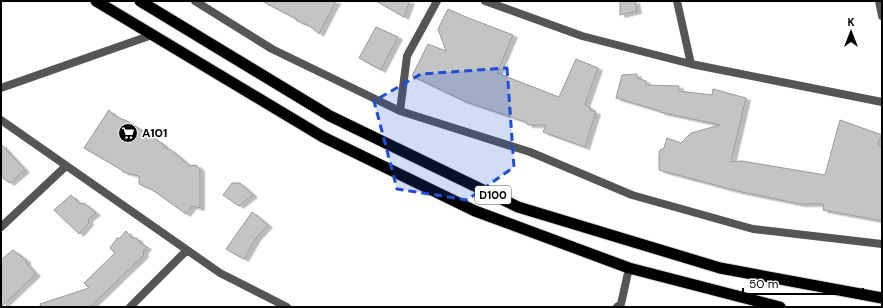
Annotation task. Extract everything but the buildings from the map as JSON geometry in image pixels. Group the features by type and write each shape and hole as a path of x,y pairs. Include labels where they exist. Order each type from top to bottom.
{"highway":[{"name":"D100","path":"96,1 330,140 475,211 629,268 780,307"},
{"name":"D100","path":"140,1 330,116 518,207 720,268 882,298"}],"street":[{"path":"195,1 272,49 400,111 530,152 632,195 753,228 882,244"},
{"path":"400,111 407,56 437,1"},
{"path":"485,1 582,36 691,64 882,102"},
{"path":"677,1 691,64"},
{"path":"878,1 882,16"},
{"path":"1,88 152,35"},
{"path":"1,120 220,273 287,307"},
{"path":"1,227 66,166"},
{"path":"130,307 187,250"},
{"path":"617,307 621,304 629,268"}],"highlighted area":[{"path":"507,68 514,167 467,200 397,189 374,101 421,74"}],"place":[{"name":"A101","path":"128,133"}]}
